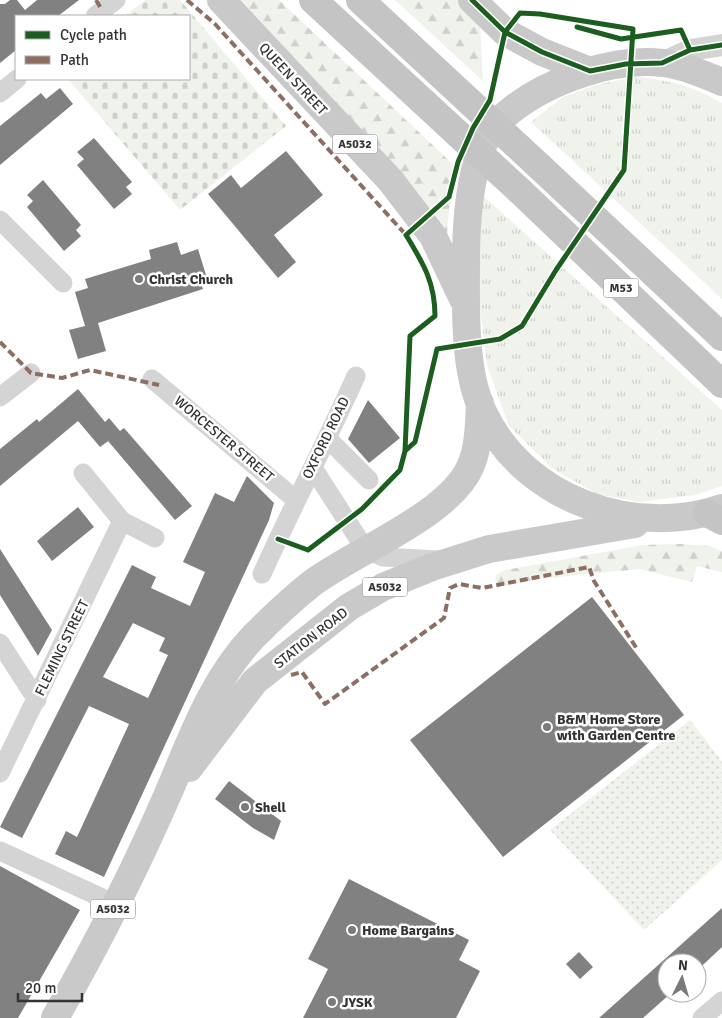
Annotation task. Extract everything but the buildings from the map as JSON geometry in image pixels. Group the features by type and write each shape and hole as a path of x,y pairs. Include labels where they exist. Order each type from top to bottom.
{"highway":[{"name":"M53","path":"312,0 520,192 722,384"},
{"name":"M53","path":"360,0 722,337"}],"main road":[{"name":"QUEEN STREET","path":"221,0 391,181 433,236 466,305"},
{"path":"472,0 505,32 542,52 590,71"},
{"name":"A5032","path":"708,515 637,518 604,511 580,503 558,491 527,469 500,442 484,416 472,368 466,305 466,241 472,183 477,164 494,125 520,104 559,82 590,71 626,64 662,63 693,70 722,82"},
{"name":"STATION ROAD","path":"56,1018 86,965 116,904 167,797 199,718 224,676 252,638 312,584 365,549 429,512 455,490 471,465 478,433 480,403"},
{"name":"STATION ROAD","path":"167,797 255,681 349,607 383,587 452,560 489,549 538,539 708,515"}],"street":[{"path":"96,15 116,0"},
{"path":"662,63 690,50 722,45"},
{"path":"0,93 16,80"},
{"path":"0,220 63,284"},
{"path":"0,397 31,373"},
{"name":"OXFORD ROAD","path":"296,500 328,439 356,376"},
{"name":"WORCESTER STREET","path":"152,379 296,500"},
{"path":"328,439 369,480"},
{"path":"313,468 365,549 383,557 410,560 452,560"},
{"path":"83,473 122,521 155,538"},
{"path":"262,574 296,500"},
{"name":"FLEMING STREET","path":"0,773 122,521"},
{"path":"0,643 37,700"},
{"path":"0,851 116,904"},
{"path":"702,1018 722,1001"}],"green space":[{"path":"146,0 180,0 286,126 180,210 69,80 190,80 190,15 125,15"},
{"path":"240,0 279,0 460,171 449,209 447,234 388,164"},
{"path":"395,0 457,0 480,22 483,81"},
{"path":"636,77 680,85 701,92 722,103 722,299 531,122 563,97 599,84"},
{"path":"482,195 722,410 722,486 695,495 638,502 597,494 553,469 509,426 487,365 478,291"},
{"path":"681,544 709,546 722,551 722,572 697,566 692,582 639,569 538,579 503,586 495,582 496,575 505,570 643,545"},
{"path":"690,720 722,761 722,860 644,930 550,830"}],"marked path":[{"path":"96,0 102,10"},
{"path":"187,0 215,24 406,235"},
{"path":"0,342 31,373 62,378 90,370 159,385"},
{"path":"291,675 302,672 325,704 444,618 450,588 459,584 482,588 589,567 594,581 637,649"}],"cycle path":[{"path":"472,0 505,32 542,52 590,71 626,64 662,63 690,50 722,45"},
{"path":"278,539 308,550 362,509 400,470 405,451 410,336 435,316 433,293 427,273 406,235 449,197 458,162 473,128 490,100 505,32 520,13 540,14 633,29 624,170 556,270 522,326 500,339 437,349 415,442 405,451"},
{"path":"577,27 621,39 681,30 690,50"}],"place":[{"name":"Christ Church","path":"139,279"},
{"name":"B&M Home Store with Garden Centre","path":"547,727"},
{"name":"Shell","path":"245,807"},
{"name":"Home Bargains","path":"352,930"},
{"name":"JYSK","path":"332,1002"}]}
